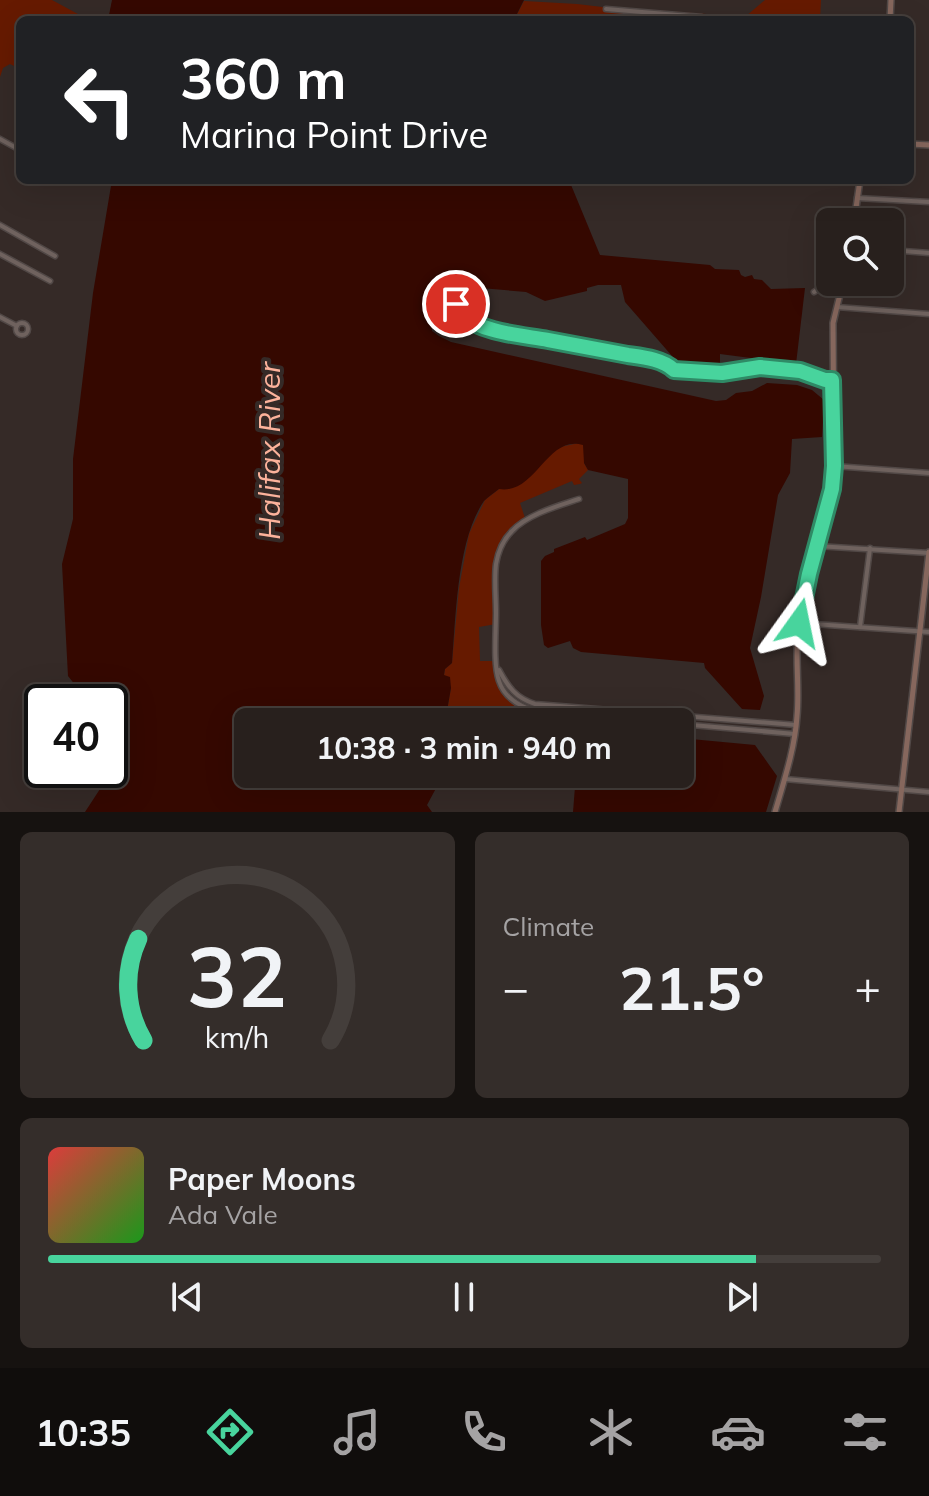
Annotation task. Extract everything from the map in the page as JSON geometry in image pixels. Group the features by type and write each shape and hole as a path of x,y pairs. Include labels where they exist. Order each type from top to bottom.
{"street":[{"path":"606,9 690,16"},
{"path":"856,208 859,184"},
{"path":"857,198 929,202"},
{"path":"0,225 55,256"},
{"path":"904,251 929,253"},
{"path":"0,254 50,281"},
{"path":"775,812 798,712 796,648 799,623 832,489 833,323 840,296"},
{"path":"837,307 929,314"},
{"path":"460,314 467,320 501,331 645,358 669,365 674,370 722,373 760,367 800,371 832,380"},
{"path":"0,317 17,326"},
{"path":"834,466 929,473"},
{"path":"526,708 514,702 499,682 496,564 504,542 520,523 579,499"},
{"path":"817,546 929,553 899,812"},
{"path":"860,627 870,548"},
{"path":"799,623 929,632"},
{"path":"498,668 518,697 543,705 574,708"},
{"path":"694,717 796,725"},
{"path":"717,719 717,727"},
{"path":"694,725 795,734"},
{"path":"785,779 929,792"}],"shaded area":[{"path":"0,0 52,0 82,16 16,16 16,67 10,64 3,68 0,77"},
{"path":"765,0 821,0 820,16 746,16"},
{"path":"524,1 678,16 516,16"},
{"path":"579,443 584,445 584,463 588,470 579,479 582,483 574,485 572,481 520,503 526,521 505,540 497,566 496,624 479,627 480,661 497,661 499,682 514,702 528,708 448,708 451,688 444,676 445,669 452,663 459,588 469,534 485,500 560,447"}],"water":[{"path":"112,0 524,0 516,16 109,16"},
{"name":"Halifax River","path":"111,184 571,184 600,255 710,265 715,269 739,270 745,277 752,275 771,289 805,288 796,364 720,354 720,367 679,364 625,302 621,285 598,285 587,288 587,291 545,301 526,292 457,286 438,306 432,331 451,342 716,401 752,391 767,383 797,385 812,390 824,400 822,437 792,439 790,473 778,495 750,648 764,696 760,710 742,709 705,668 704,663 581,652 573,648 570,641 548,648 544,645 541,561 554,549 585,537 587,540 625,524 628,518 628,479 588,470 584,463 583,445 571,444 550,456 523,483 499,489 491,495 475,517 459,579 452,663 445,669 444,675 450,677 447,708 234,708 234,788 436,788 427,805 432,812 85,812 100,788 128,788 128,684 74,684 68,676 62,564 73,519 73,459 93,293"},
{"path":"694,739 755,745 777,776 766,812 573,812 575,788 694,788"}],"route":[{"path":"456,304 461,307 460,314 480,325 645,358 669,365 674,370 722,373 760,367 800,371 832,380 832,489 799,623"}]}
